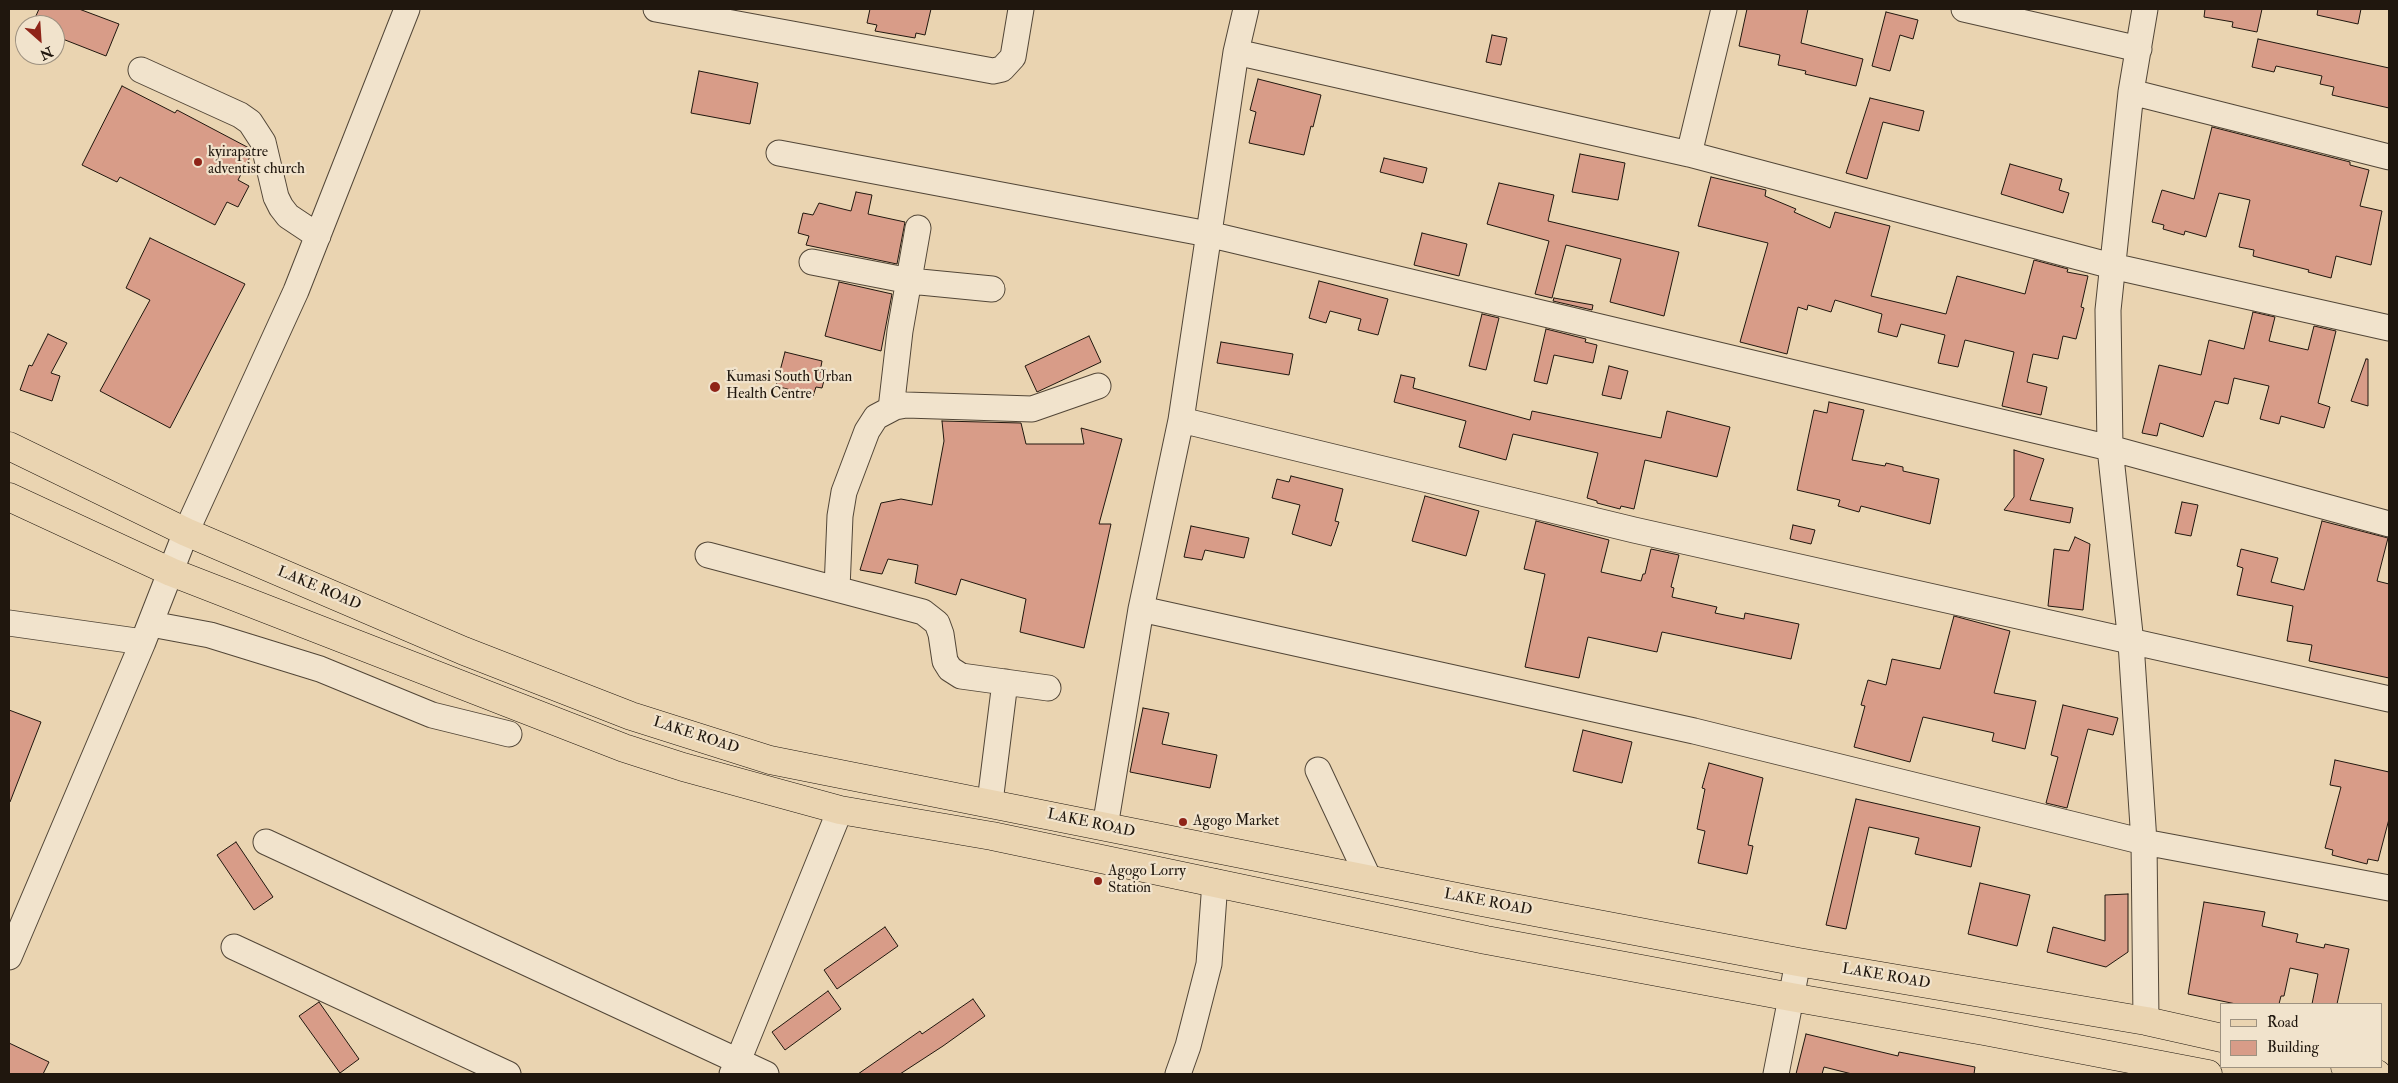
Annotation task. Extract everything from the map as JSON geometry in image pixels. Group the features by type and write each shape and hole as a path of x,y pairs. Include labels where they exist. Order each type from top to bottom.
{"main road":[{"name":"LAKE ROAD","path":"9,446 186,532 464,651 631,716 770,760 990,802 1105,828 1798,962 2146,1020 2220,1038"},
{"name":"LAKE ROAD","path":"9,497 171,572 624,748 683,767 840,810 992,836 1486,940 2208,1074"},
{"path":"2350,1068 2377,1074"}],"street":[{"path":"9,957 147,633 186,532 296,291 407,9"},
{"path":"656,9 993,71 1002,68 1013,57 1020,9"},
{"path":"1105,828 1140,609 1181,420 1236,52 1246,9"},
{"path":"1689,154 1724,9"},
{"path":"1964,9 2139,49"},
{"path":"2145,9 2131,92 2108,310 2110,448 2131,643 2144,842 2146,1020"},
{"path":"1236,52 1689,154 2112,266 2389,328"},
{"path":"141,70 240,115 250,122 263,142 276,197 281,207 288,216 318,236"},
{"path":"2131,92 2389,157"},
{"path":"779,154 1208,234 2110,448 2389,524"},
{"path":"891,409 900,330 918,228"},
{"path":"812,262 910,281 992,289"},
{"path":"837,589 840,516 844,492 867,431 876,418 891,409 906,405 1023,410 1042,407 1098,386"},
{"path":"1181,420 1625,528 2389,700"},
{"path":"708,555 923,612 937,623 941,634 945,661 950,669 962,676 1048,688"},
{"path":"1140,609 1694,731 2144,842 2389,888"},
{"path":"9,622 147,633 210,635 320,669 432,715 509,734"},
{"path":"990,802 1005,682"},
{"path":"1318,770 1369,879"},
{"path":"735,1068 840,810"},
{"path":"266,842 735,1068 766,1074"},
{"path":"1178,1074 1210,964 1215,882"},
{"path":"234,947 508,1074"},
{"path":"1776,1074 1798,962"}],"building":[{"path":"39,9 79,9 119,24 106,56 65,40 65,15 36,15"},
{"path":"870,9 931,9 925,35 916,33 915,38 875,31 877,25 867,23"},
{"path":"1747,9 1808,9 1801,43 1863,59 1856,86 1805,74 1806,71 1778,65 1780,55 1739,46"},
{"path":"2205,9 2262,9 2257,32 2232,27 2233,22 2204,17"},
{"path":"2318,9 2361,9 2358,24 2317,15"},
{"path":"1886,12 1918,20 1913,39 1900,35 1890,71 1872,66"},
{"path":"1492,35 1507,38 1501,65 1486,62"},
{"path":"2258,39 2389,68 2389,108 2332,95 2334,87 2320,84 2322,76 2276,66 2274,72 2252,67"},
{"path":"699,71 758,83 750,124 691,113"},
{"path":"1258,79 1321,95 1304,155 1249,143 1256,112 1250,110"},
{"path":"122,86 175,113 177,110 249,148 251,155 238,180 249,186 238,207 227,202 215,225 120,177 117,182 82,165"},
{"path":"1870,98 1924,111 1919,131 1883,122 1867,179 1846,173"},
{"path":"2212,127 2350,162 2350,165 2369,170 2360,206 2382,211 2371,265 2336,256 2331,278 2308,272 2309,270 2253,256 2254,250 2239,247 2250,200 2219,193 2206,237 2185,231 2184,235 2163,229 2164,225 2152,222 2162,190 2194,199"},
{"path":"1580,154 1625,163 1618,200 1572,192"},
{"path":"1384,158 1427,168 1423,183 1380,172"},
{"path":"2010,164 2062,179 2059,190 2069,193 2063,213 2001,194"},
{"path":"1711,177 1766,190 1765,196 1796,209 1794,212 1830,228 1835,212 1890,226 1871,296 1946,314 1957,276 2025,294 2034,260 2068,269 2067,272 2088,276 2081,307 2084,308 2076,339 2063,336 2058,359 2033,354 2027,382 2047,387 2041,415 2002,406 2014,352 1965,340 1958,367 1938,363 1945,335 1901,324 1897,337 1878,332 1882,314 1835,300 1831,312 1808,305 1807,310 1798,307 1787,354 1740,342 1768,243 1698,226"},
{"path":"1499,183 1554,195 1548,221 1679,252 1664,316 1610,302 1621,259 1566,245 1552,298 1535,294 1549,241 1487,224"},
{"path":"856,192 872,195 868,214 905,222 897,264 806,245 809,236 798,233 803,213 813,215 819,203 851,211"},
{"path":"1422,233 1467,244 1459,276 1414,265"},
{"path":"150,238 245,284 170,428 100,391 150,300 126,288"},
{"path":"1319,281 1388,299 1378,335 1358,330 1361,319 1330,311 1326,323 1309,318"},
{"path":"839,282 892,294 881,351 825,336"},
{"path":"1554,298 1593,305 1592,310 1553,301"},
{"path":"2253,312 2275,317 2269,341 2308,350 2314,326 2336,331 2318,403 2330,407 2324,428 2281,416 2279,424 2260,419 2269,386 2234,378 2228,404 2215,401 2203,437 2160,423 2157,436 2142,433 2159,365 2201,375 2209,340 2244,349"},
{"path":"1482,314 1499,318 1486,370 1469,366"},
{"path":"1546,329 1586,339 1585,342 1597,345 1593,363 1554,355 1547,384 1534,381"},
{"path":"48,334 67,343 51,373 60,376 52,401 20,390 29,365 32,366"},
{"path":"1089,336 1101,362 1037,392 1025,366"},
{"path":"1221,342 1293,354 1289,375 1217,363"},
{"path":"785,352 822,361 820,372 826,373 822,388 816,387 813,396 776,386"},
{"path":"2366,359 2368,359 2368,406 2351,401"},
{"path":"1609,366 1628,371 1621,399 1602,395"},
{"path":"1401,375 1415,378 1413,388 1530,420 1532,411 1661,438 1667,411 1730,427 1717,477 1645,460 1634,509 1621,506 1620,509 1597,503 1597,501 1587,498 1598,453 1513,434 1506,460 1459,447 1466,421 1394,402"},
{"path":"1829,402 1864,410 1852,460 1885,466 1886,463 1903,467 1903,471 1939,479 1930,524 1861,506 1859,512 1838,506 1840,500 1797,490 1814,410 1827,413"},
{"path":"942,421 1021,423 1026,444 1084,444 1081,428 1122,439 1099,524 1111,524 1084,648 1020,632 1026,599 961,579 956,595 915,583 918,565 888,559 882,574 860,570 881,503 901,499 932,505 944,441"},
{"path":"2014,450 2044,459 2030,500 2073,508 2070,523 2004,510 2014,497"},
{"path":"1291,476 1343,489 1335,521 1339,522 1331,546 1292,534 1300,505 1272,498 1277,479 1289,482"},
{"path":"1425,496 1479,511 1466,556 1412,541"},
{"path":"2182,502 2198,505 2191,536 2175,533"},
{"path":"1536,521 1609,540 1601,572 1641,581 1643,574 1645,574 1651,549 1679,555 1671,587 1674,588 1672,597 1717,607 1715,613 1744,619 1745,613 1799,624 1791,659 1662,632 1657,652 1588,637 1579,678 1525,667 1545,574 1524,569"},
{"path":"2322,521 2388,538 2377,581 2389,584 2389,678 2309,661 2312,645 2287,641 2293,606 2237,595 2243,568 2237,566 2241,549 2278,558 2271,582 2304,590"},
{"path":"1793,525 1815,530 1811,544 1790,539"},
{"path":"1191,526 1249,538 1244,558 1205,550 1202,560 1184,557"},
{"path":"2075,537 2090,544 2083,610 2048,606 2054,549 2069,551"},
{"path":"1954,616 2010,631 1994,693 2036,701 2025,749 1992,741 1994,733 1923,717 1910,762 1854,747 1865,706 1861,705 1868,680 1886,685 1892,659 1940,669"},
{"path":"2063,705 2118,718 2113,735 2088,729 2067,808 2046,803 2058,757 2051,755"},
{"path":"1143,708 1169,713 1162,744 1217,755 1210,788 1130,772"},
{"path":"9,710 41,722 10,802 9,801"},
{"path":"1583,730 1632,742 1622,783 1573,771"},
{"path":"2335,760 2389,772 2389,819 2378,861 2368,859 2367,864 2332,855 2333,850 2325,848 2341,787 2330,785"},
{"path":"1709,763 1763,778 1748,845 1753,846 1747,874 1698,863 1705,831 1697,829 1705,789 1702,788"},
{"path":"1856,799 1980,827 1971,867 1915,854 1919,838 1869,827 1846,929 1826,925"},
{"path":"236,842 273,897 254,910 217,855"},
{"path":"1980,883 2030,895 2017,946 1968,934"},
{"path":"2128,894 2128,952 2106,967 2047,952 2053,927 2105,941 2105,895"},
{"path":"2204,902 2265,912 2262,926 2298,934 2296,942 2324,948 2325,944 2349,949 2337,1003 2312,1003 2318,974 2290,968 2284,996 2281,996 2279,1003 2231,1003 2188,994"},
{"path":"885,927 898,946 837,989 824,970"},
{"path":"828,991 841,1009 785,1050 772,1032"},
{"path":"973,999 985,1016 943,1046 900,1074 858,1074 920,1031 922,1034"},
{"path":"319,1002 359,1059 340,1073 299,1016"},
{"path":"1806,1034 1898,1056 1899,1052 1975,1067 1974,1074 1852,1074 1824,1067 1822,1074 1796,1074"},
{"path":"9,1043 49,1062 43,1074 9,1074"}],"place":[{"name":"kyirapatre adventist church","path":"198,162"},
{"name":"Kumasi South Urban Health Centre","path":"715,387"},
{"name":"Agogo Market","path":"1183,822"},
{"name":"Agogo Lorry Station","path":"1098,881"}]}
